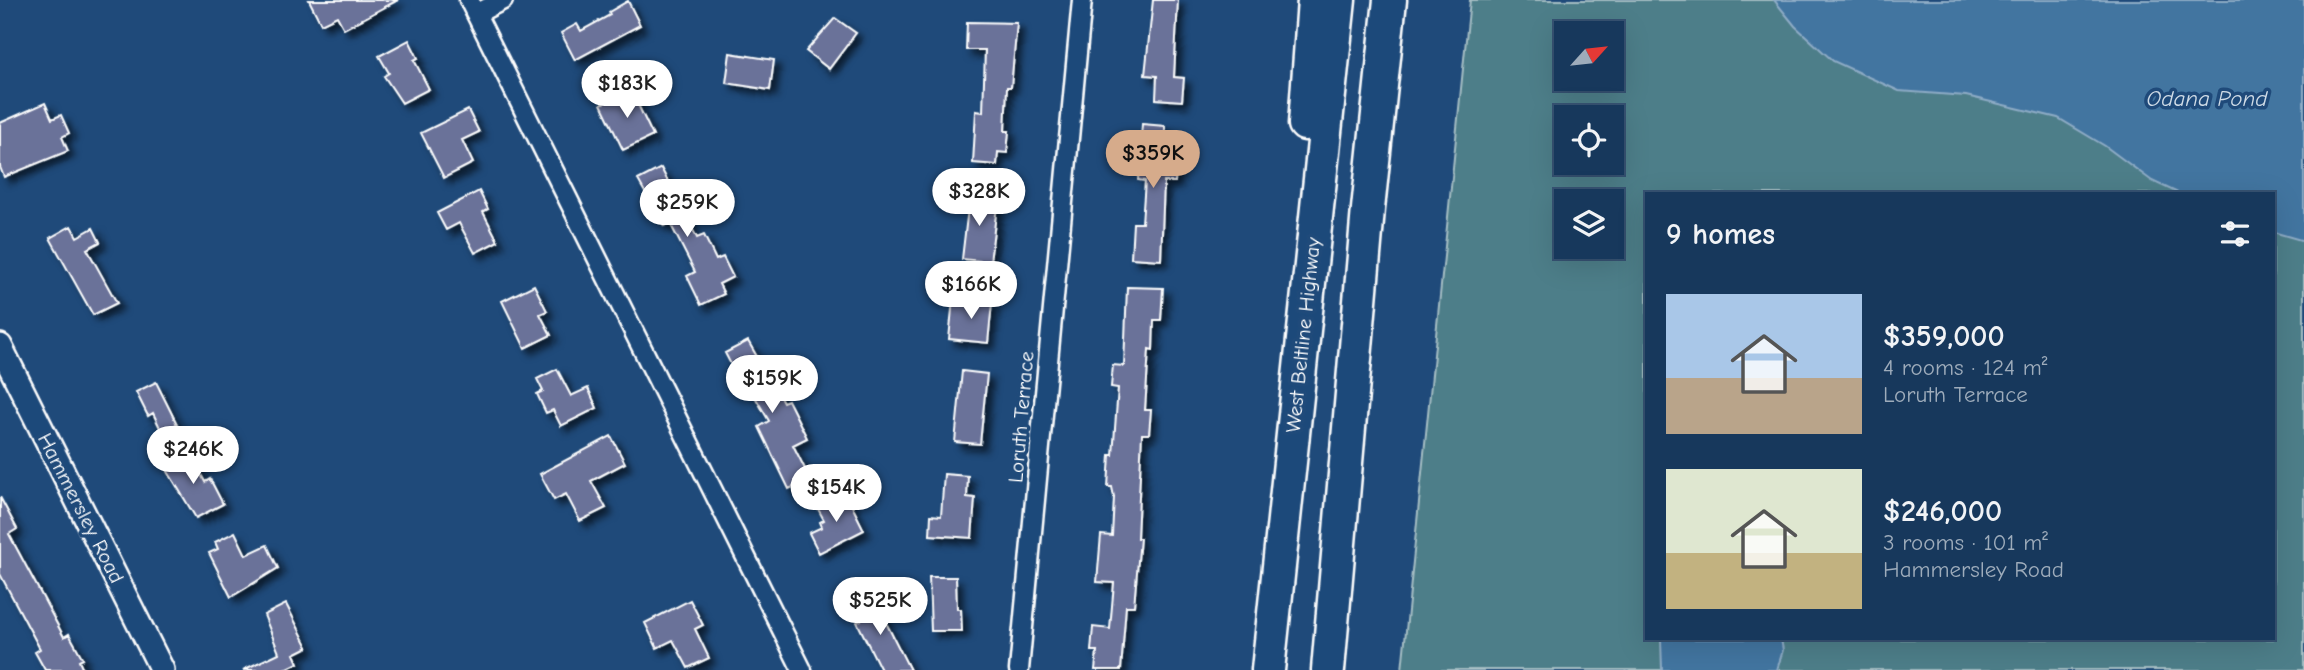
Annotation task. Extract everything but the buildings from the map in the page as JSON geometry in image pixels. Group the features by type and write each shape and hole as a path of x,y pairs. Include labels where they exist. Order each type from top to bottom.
{"highway":[{"path":"1278,569 1314,0"},
{"name":"West Beltline Highway","path":"1268,670 1339,0"},
{"path":"1328,670 1368,209 1390,0"}],"street":[{"path":"503,0 472,7 802,670"},
{"name":"Loruth Terrace","path":"1019,670 1082,0"},
{"name":"Hammersley Road","path":"0,346 162,670"}],"green space":[{"path":"1470,0 2304,0 2304,670 1402,670"}],"water":[{"name":"Odana Pond","path":"1774,0 2304,0 2304,241 2275,233 2275,192 2176,192 2152,181 2105,146 2058,118 1966,96 1899,91 1833,61 1795,26"},
{"path":"1661,640 1781,640 1783,650 1777,670 1662,670"}]}
